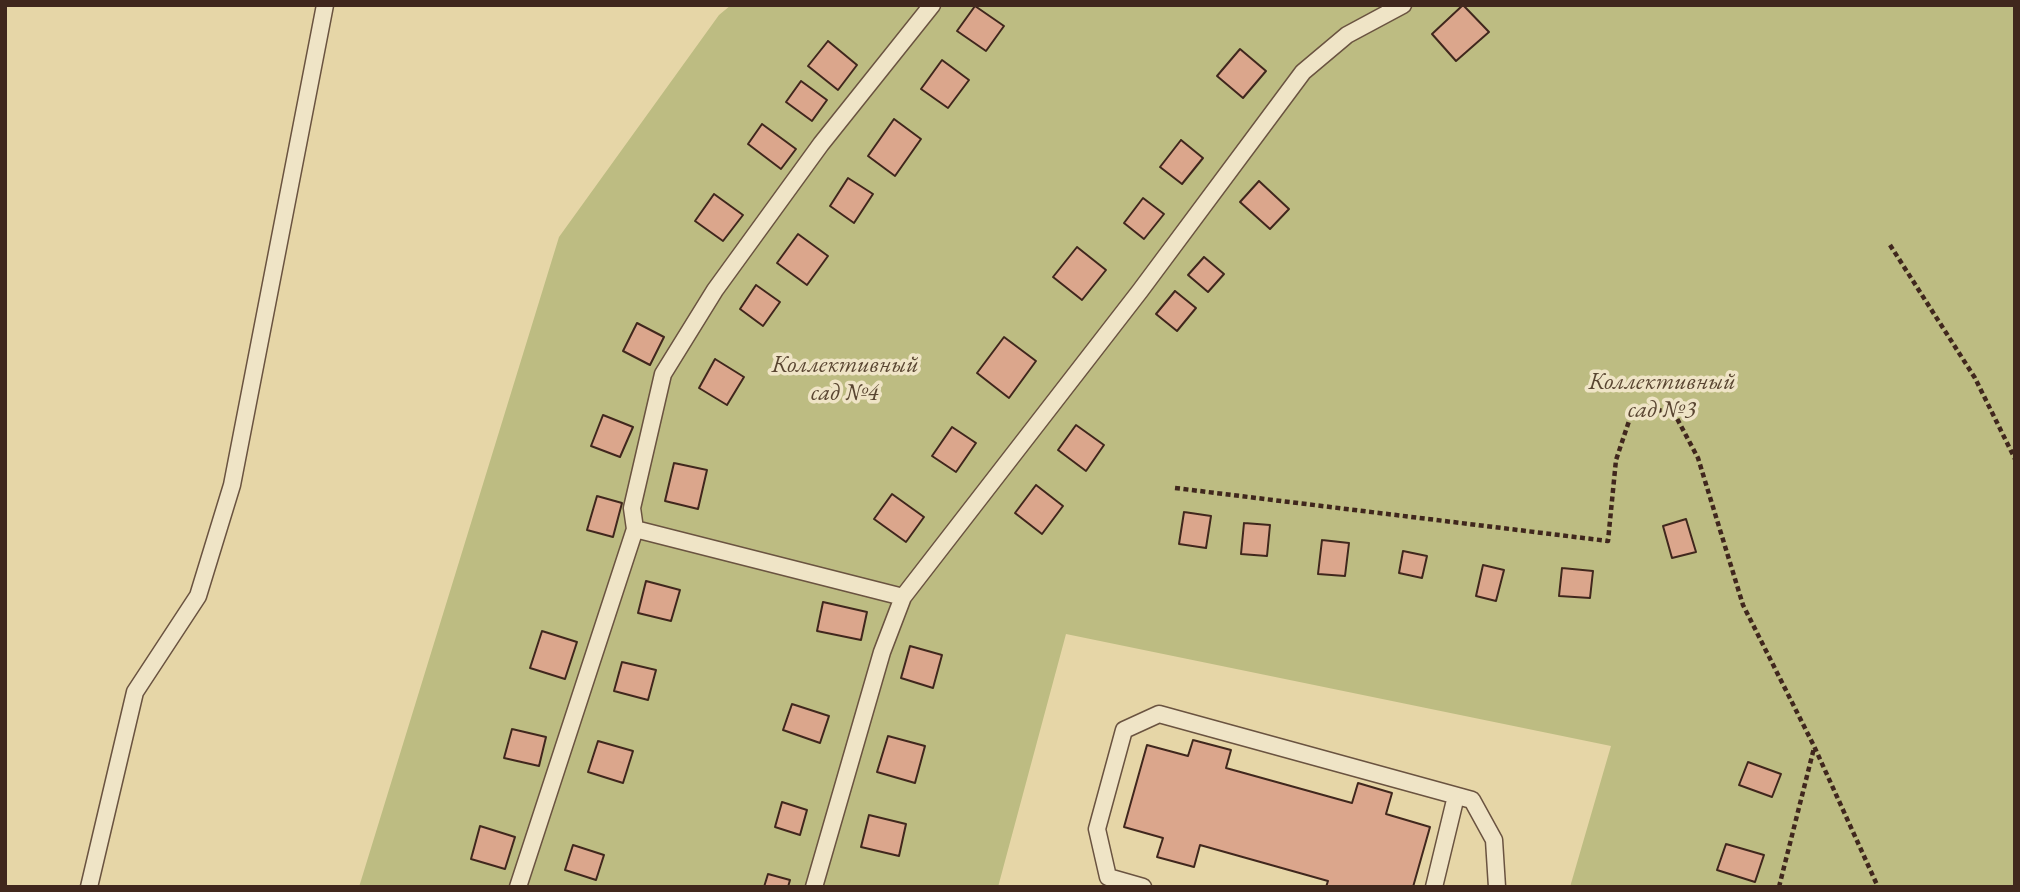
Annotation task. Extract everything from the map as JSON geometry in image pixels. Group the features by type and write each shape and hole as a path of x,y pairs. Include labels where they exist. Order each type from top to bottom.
{"lane":[{"path":"89,887 135,692 198,596 232,485 325,5"},
{"path":"518,887 635,529 632,508 663,374 715,290 789,189 932,5"},
{"path":"814,887 882,652 903,597 1140,290 1303,72 1347,35 1403,5"},
{"path":"635,529 903,597"},
{"path":"1143,887 1108,877 1097,829 1124,730 1159,714 1472,800 1494,840 1497,887"},
{"path":"1434,887 1456,796"}],"path":[{"path":"1890,245 1975,378 2015,459"},
{"path":"1175,488 1608,541 1616,460 1633,409 1673,411 1698,458 1743,605 1814,746 1878,887"},
{"path":"1779,887 1814,746"}],"green space":[{"path":"731,5 2015,5 2015,887 1570,887 1611,746 1066,634 998,887 359,887 559,237 719,15"}],"building":[{"path":"1463,5 1489,32 1456,61 1432,34"},
{"path":"975,6 1004,26 986,51 957,31"},
{"path":"828,41 857,65 838,90 808,66"},
{"path":"1240,49 1266,71 1243,98 1217,76"},
{"path":"942,60 969,80 948,108 921,89"},
{"path":"801,81 827,100 812,121 786,102"},
{"path":"894,119 921,139 895,176 868,156"},
{"path":"762,124 796,149 781,169 748,144"},
{"path":"1181,140 1203,158 1182,184 1160,167"},
{"path":"848,178 873,194 854,223 830,206"},
{"path":"1259,181 1289,209 1270,229 1240,202"},
{"path":"714,194 743,215 723,241 695,221"},
{"path":"1143,198 1164,214 1144,239 1124,223"},
{"path":"798,234 828,256 807,285 777,263"},
{"path":"1077,247 1106,270 1082,300 1053,277"},
{"path":"1204,257 1224,274 1208,292 1188,275"},
{"path":"756,285 780,302 763,326 740,309"},
{"path":"1175,291 1196,308 1177,331 1156,314"},
{"path":"637,323 664,337 650,365 623,351"},
{"path":"1004,337 1036,361 1009,398 977,373"},
{"path":"715,359 744,377 727,405 699,388"},
{"path":"603,415 633,427 620,457 591,446"},
{"path":"1076,425 1104,445 1086,471 1058,450"},
{"path":"952,427 976,443 956,472 932,456"},
{"path":"674,463 707,470 698,509 665,501"},
{"path":"1036,485 1063,506 1042,534 1015,513"},
{"path":"892,494 924,517 906,542 874,519"},
{"path":"597,496 622,503 613,537 587,530"},
{"path":"1184,512 1211,516 1206,548 1179,544"},
{"path":"1686,519 1696,552 1672,558 1663,526"},
{"path":"1244,523 1270,525 1267,556 1241,554"},
{"path":"1322,540 1349,543 1345,576 1318,574"},
{"path":"1403,551 1427,556 1422,578 1399,573"},
{"path":"1483,565 1504,570 1496,601 1476,596"},
{"path":"1562,568 1593,571 1590,598 1559,596"},
{"path":"646,581 680,590 671,621 638,613"},
{"path":"823,602 867,612 861,640 817,631"},
{"path":"542,631 577,642 565,679 530,668"},
{"path":"910,646 942,655 933,688 901,678"},
{"path":"622,662 656,670 648,700 614,691"},
{"path":"792,704 829,716 820,743 783,730"},
{"path":"512,729 546,737 539,766 504,758"},
{"path":"888,736 925,746 915,783 877,772"},
{"path":"1193,740 1231,750 1226,768 1352,803 1358,783 1392,793 1386,814 1430,827 1413,887 1326,887 1328,881 1200,845 1194,867 1157,857 1163,838 1124,827 1147,745 1188,756"},
{"path":"598,741 633,751 623,783 588,772"},
{"path":"1748,762 1781,774 1772,797 1739,785"},
{"path":"782,802 807,810 800,835 775,827"},
{"path":"869,815 906,824 899,856 861,847"},
{"path":"480,826 515,837 505,869 471,859"},
{"path":"1726,844 1764,855 1755,882 1717,870"},
{"path":"573,845 604,855 596,880 565,870"},
{"path":"768,874 790,880 788,887 764,887"}],"park label":[{"name":"Коллективный сад №4","path":"845,379"},
{"name":"Коллективный сад №3","path":"1662,396"}]}
